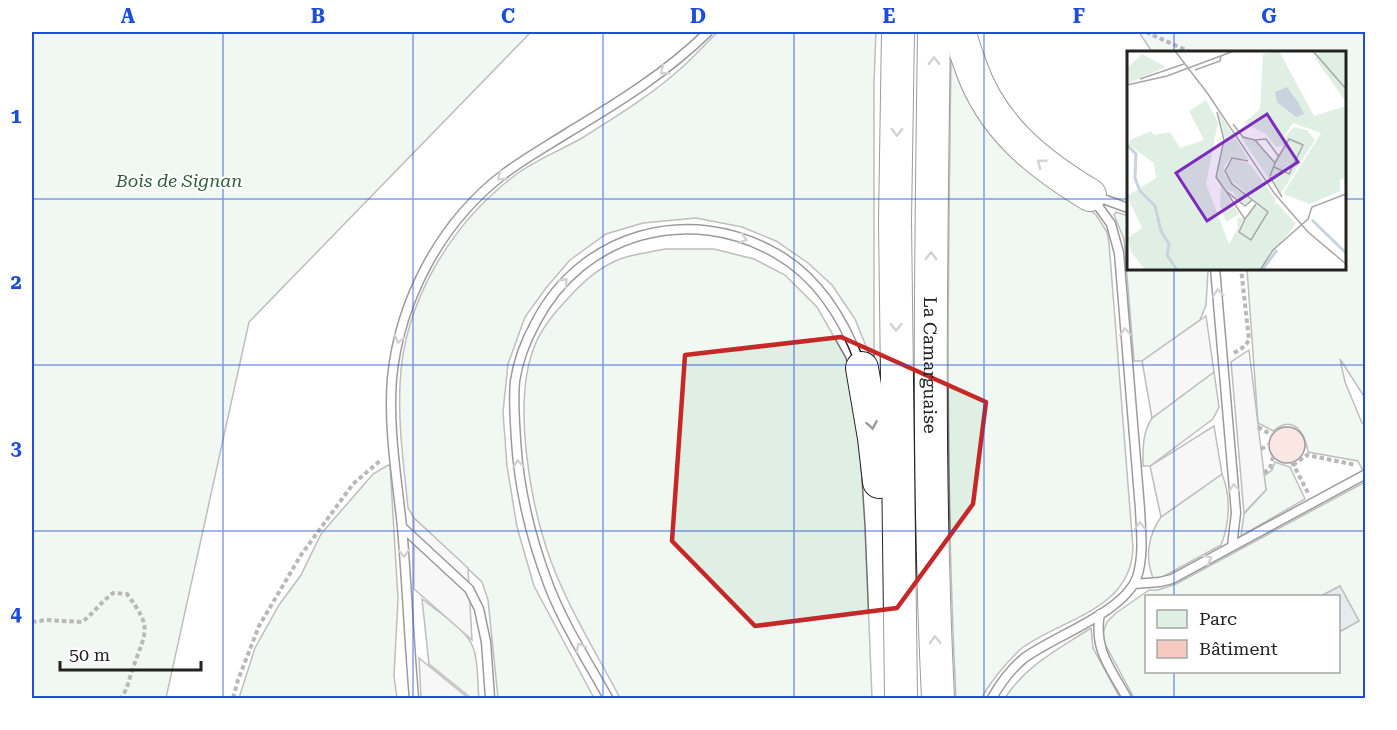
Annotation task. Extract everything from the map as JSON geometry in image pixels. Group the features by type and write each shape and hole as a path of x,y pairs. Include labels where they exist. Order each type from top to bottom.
{"highway":[{"name":"La Camarguaise","path":"898,32 895,221 900,686"},
{"name":"La Camarguaise","path":"934,32 930,336 931,483 938,699"},
{"path":"960,32 977,85 999,120 1021,146 1035,158 1090,195"},
{"path":"862,368 874,438 900,686"}],"lane":[{"path":"414,699 402,527 393,450 392,379 403,323 422,274 450,230 472,203 505,173 539,149 614,105 663,72 708,32"},
{"path":"1090,195 1127,208"},
{"path":"992,699 999,687 1023,660 1120,600 1134,584 1140,565 1140,509 1119,252 1110,224 1090,195"},
{"path":"608,699 550,588 535,547 524,504 517,459 515,381 529,334 554,292 585,262 630,237 677,230 710,231 731,235 777,254 812,282 837,314 862,368"},
{"path":"1215,270 1236,513 1232,546"},
{"path":"1134,584 1172,579 1364,475"},
{"path":"402,527 469,589 479,609 486,642 490,699"},
{"path":"1100,614 1097,636 1099,646 1127,699"}],"path":[{"path":"1146,32 1188,51"},
{"path":"1224,360 1245,346 1249,340 1241,270"},
{"path":"1258,428 1272,435"},
{"path":"1261,449 1269,446"},
{"path":"233,699 259,626 302,555 353,484 393,450"},
{"path":"1314,502 1292,463 1307,455 1356,465 1364,475"},
{"path":"1264,473 1270,468 1273,457"},
{"path":"32,622 82,622 113,593 127,594 143,617 146,630 131,678 121,699"}],"highlighted area":[{"path":"841,337 986,402 973,504 897,608 755,626 672,541 685,355"}],"green space":[{"name":"Bois de Signan","path":"32,32 531,32 249,322 166,698 32,698"},
{"path":"718,32 876,32 874,366 855,319 832,285 808,263 776,241 742,227 696,218 643,223 606,234 570,260 525,317 508,364 503,412 507,466 517,527 534,586 594,698 498,698 488,600 482,582 414,518 408,508 400,416 400,385 403,354 410,323 435,266 452,239 494,193 518,173 582,138 668,80"},
{"path":"1139,32 1365,32 1365,398 1340,359 1345,382 1362,423 1365,424 1365,467 1362,469 1358,461 1308,452 1301,432 1292,425 1286,424 1273,431 1258,423 1247,270 1346,270 1346,51 1151,51"},
{"path":"951,59 956,60 1078,200 1096,215 1107,232 1133,548 1129,569 1121,586 1108,599 1022,648 986,689 982,698 956,698 949,459"},
{"path":"1116,212 1127,216 1127,270 1208,271 1206,305 1200,320 1142,361 1134,361 1124,239 1114,215"},
{"path":"665,249 714,249 754,259 785,275 817,307 846,358 858,416 872,698 620,698 567,599 544,541 531,485 524,425 528,368 538,338 547,324 556,311 588,279 607,265 620,259"},
{"path":"1214,372 1219,407 1213,419 1150,466 1143,466 1145,435 1152,418"},
{"path":"1275,462 1290,467 1305,499 1241,536 1244,514 1266,490 1264,476 1272,470"},
{"path":"390,464 398,599 394,676 397,698 239,698 255,648 279,605 301,575 321,534 373,474"},
{"path":"1222,474 1227,491 1228,510 1221,545 1157,580 1153,578 1149,562 1149,546 1153,531 1161,517"},
{"path":"1365,482 1365,698 1134,698 1105,644 1103,633 1107,622 1116,613 1149,590 1158,590 1176,584"},
{"path":"422,599 458,626 469,640 476,659 479,698 471,698 429,664"},
{"path":"1091,628 1093,648 1120,698 1005,698 1033,667 1055,650"}],"shaded area":[{"path":"1206,316 1214,372 1152,418 1142,361"},
{"path":"1249,350 1266,490 1244,513 1231,362"},
{"path":"1214,426 1222,474 1161,517 1150,466"},
{"path":"414,518 468,568 472,640 414,589"},
{"path":"1340,586 1359,621 1340,631 1340,595 1323,595"},
{"path":"419,658 468,698 421,698"}],"building":[{"path":"1287,427 1300,432 1305,445 1300,458 1287,463 1274,458 1269,445 1274,432"}]}
